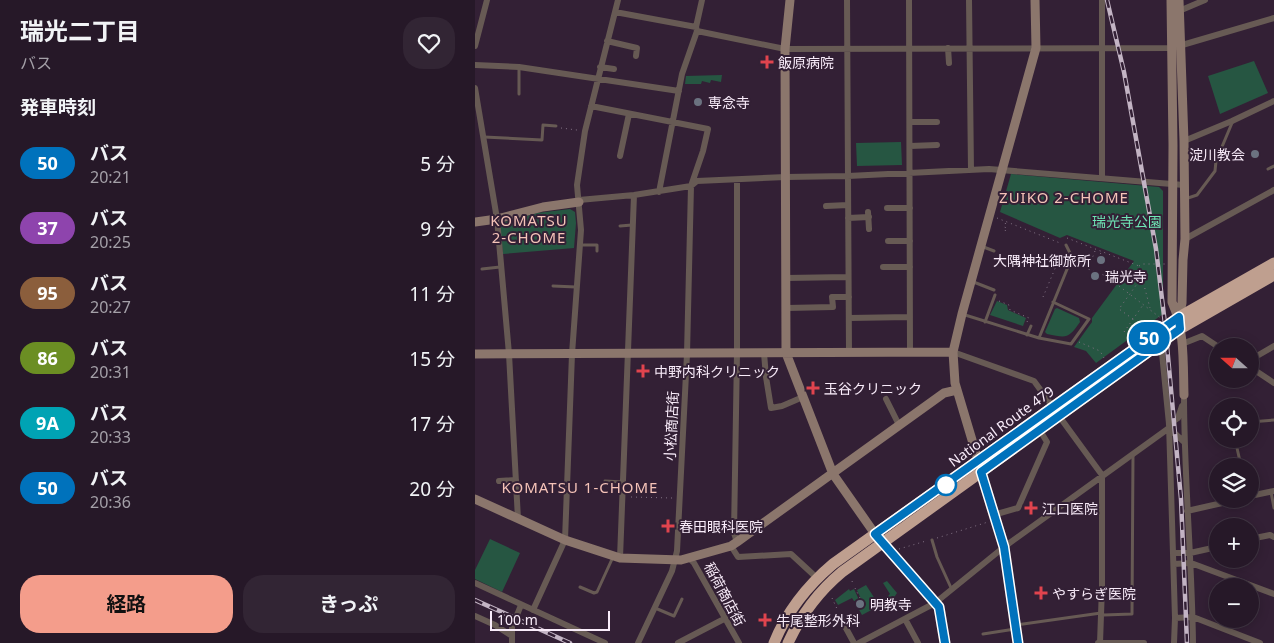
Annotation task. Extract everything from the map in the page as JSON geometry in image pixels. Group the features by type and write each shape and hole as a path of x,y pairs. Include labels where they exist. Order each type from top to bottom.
{"highway":[{"name":"National Route 479","path":"979,466 1039,429 1056,412 1179,317 1274,263"},
{"name":"National Route 479","path":"788,643 806,610 822,590 879,539 1056,412 1161,344 1180,329 1274,275"},
{"name":"National Route 479","path":"774,643 791,610 817,578 833,564 879,539"}],"street":[{"path":"475,46 478,25 487,0"},
{"path":"533,610 565,540 572,354 581,230 577,185 585,131 618,0"},
{"path":"659,192 682,74 697,29 702,0"},
{"path":"790,0 785,49 786,353 833,474 879,539 940,610 945,643"},
{"path":"847,0 849,353"},
{"path":"909,0 910,352"},
{"path":"969,0 971,170"},
{"path":"1017,643 1004,547 991,518 979,466 957,390 954,376 953,352 961,314 1036,48 1035,0"},
{"path":"1102,0 1102,178"},
{"path":"1171,0 1184,140 1185,240 1182,303 1179,317 1182,344 1183,441 1191,563 1193,643"},
{"path":"1179,0 1176,46 1172,302 1179,317"},
{"path":"1179,11 1205,0"},
{"path":"615,12 785,49 1176,46 1274,18"},
{"path":"607,41 637,48 636,56"},
{"path":"948,48 949,63"},
{"path":"475,65 519,66 679,91"},
{"path":"600,67 614,69"},
{"path":"475,88 497,220 509,354 518,519"},
{"path":"1184,140 1232,121 1274,101"},
{"path":"591,106 672,122"},
{"path":"620,156 629,114"},
{"name":"小松商店街","path":"638,643 672,571 675,560 687,354 691,186 708,129 672,122"},
{"path":"910,122 937,122"},
{"path":"910,146 937,145"},
{"path":"475,222 497,220 543,207 579,201 659,192 691,186 697,181 1002,169 1184,185"},
{"path":"737,180 734,544 738,558 791,554 817,578"},
{"path":"1185,240 1274,190"},
{"path":"617,557 623,482 634,195"},
{"path":"826,206 848,205"},
{"path":"887,208 910,208"},
{"path":"848,218 868,215 869,229"},
{"path":"888,241 910,241"},
{"path":"883,267 910,267"},
{"path":"786,278 848,277"},
{"path":"787,308 833,307 833,297 849,297"},
{"path":"849,318 910,317"},
{"path":"1182,344 1201,336 1209,341"},
{"path":"1161,344 1169,426 1174,564 1174,643"},
{"path":"1259,355 1274,346"},
{"path":"475,354 953,352 1034,380 1103,475 1099,643 1144,643"},
{"path":"764,353 765,376 771,408 803,397"},
{"path":"1259,373 1274,383"},
{"path":"475,499 565,540 617,557 675,560 689,558 734,544 944,393 957,390"},
{"path":"859,643 935,603 1004,547 1133,455 1178,418 1184,395"},
{"path":"886,399 899,425"},
{"path":"1169,426 1183,441"},
{"path":"991,518 1019,508 1047,442 1039,429"},
{"path":"499,481 516,480"},
{"path":"1259,494 1272,491"},
{"path":"1187,511 1209,506"},
{"path":"1259,537 1270,535 1274,537"},
{"path":"1173,553 1190,553 1209,549"},
{"name":"稲荷商店街","path":"689,558 694,563 724,620 739,643"},
{"path":"1174,564 1191,563 1274,594"},
{"path":"475,583 605,643"},
{"path":"517,615 521,604"},
{"path":"475,616 495,625 512,639"},
{"path":"1175,618 1193,617 1260,643"},
{"path":"841,619 854,643"},
{"path":"905,619 918,643"},
{"path":"678,643 724,620"},
{"path":"512,639 513,626"}],"lane":[{"path":"519,66 519,94"},
{"path":"1184,199 1197,194 1215,171 1216,161 1232,121"},
{"path":"484,137 542,140 543,124 556,126"},
{"path":"1268,169 1274,166"},
{"path":"620,226 633,225"},
{"path":"580,244 597,245 597,251"},
{"path":"981,245 994,251"},
{"path":"1039,338 1072,257 1066,246"},
{"path":"482,269 501,267"},
{"path":"971,281 994,290"},
{"path":"553,286 577,286"},
{"path":"985,322 995,297"},
{"path":"961,314 1027,335 1071,344 1089,319 1053,302"},
{"path":"1027,335 1031,326"},
{"path":"1259,421 1274,420"},
{"path":"983,634 1101,613 1104,615 1132,614 1133,455"},
{"path":"605,481 623,482"},
{"path":"1272,491 1274,508"},
{"path":"932,540 937,557 953,590"},
{"path":"580,587 594,593 597,592 617,557"},
{"path":"655,607 674,616 682,599"}],"path":[{"path":"556,126 585,131"},
{"path":"997,218 1061,243"},
{"path":"1005,231 1007,228 1004,227 1006,222"},
{"path":"1032,236 1033,232"},
{"path":"1067,238 1139,266 1143,264 1165,264"},
{"path":"1096,249 1088,269 1106,276 1162,319"},
{"path":"1043,297 1063,251"},
{"path":"1099,259 1102,252"},
{"path":"1139,266 1149,308"},
{"path":"1133,319 1119,309 1142,276"},
{"path":"995,297 1009,305 1010,310 1029,318 1026,324"},
{"path":"1124,332 1144,304"},
{"path":"1074,340 1100,351 1105,360"},
{"path":"622,496 680,499"},
{"path":"895,550 932,540 991,518"},
{"path":"855,588 861,600 857,602"},
{"path":"831,598 841,619"}],"green space":[{"path":"1254,61 1268,93 1220,114 1208,76"},
{"path":"722,75 721,82 711,80 710,83 702,81 701,84 685,84 686,76"},
{"path":"901,142 902,165 857,166 856,143"},
{"name":"瑞光寺公園","path":"1011,174 1159,187 1163,191 1163,314 1096,363 1086,351 1074,347 1092,322 1092,318 1134,261 1067,235 1060,238 1000,212"},
{"path":"570,209 575,212 574,248 503,254 500,228 505,222 537,213"},
{"path":"997,301 1007,305 1008,310 1026,318 1023,326 990,315"},
{"path":"1057,308 1079,318 1080,322 1073,332 1067,336 1047,334 1045,332"},
{"path":"490,539 520,553 502,592 475,579 475,570"},
{"path":"887,581 897,593 893,599 896,605 886,613 881,606 890,594 883,583"},
{"path":"866,585 879,605 862,615 857,606 865,601 862,601 857,590"},
{"path":"849,589 850,591 854,589 859,600 854,601 852,598 838,605 835,600"}],"railway":[{"path":"1107,0 1124,72 1156,249 1181,499 1187,643"},
{"path":"475,600 570,643"}],"bus line":[{"name":"50","path":"945,643 939,607 875,534 1179,317 1180,329 981,472 1004,547 1018,643"}],"place":[{"name":"飯原病院","path":"767,62"},
{"name":"専念寺","path":"698,102"},
{"name":"淀川教会","path":"1255,154"},
{"name":"大隅神社御旅所","path":"1101,260"},
{"name":"瑞光寺","path":"1095,276"},
{"name":"中野内科クリニック","path":"643,371"},
{"name":"玉谷クリニック","path":"813,388"},
{"name":"江口医院","path":"1031,508"},
{"name":"春田眼科医院","path":"668,526"},
{"name":"やすらぎ医院","path":"1041,593"},
{"name":"明教寺","path":"860,604"},
{"name":"牛尾整形外科","path":"765,620"}],"district":[{"name":"ZUIKO 2-CHOME","path":"1064,197"},
{"name":"KOMATSU 2-CHOME","path":"529,228"},
{"name":"KOMATSU 1-CHOME","path":"580,487"}]}
